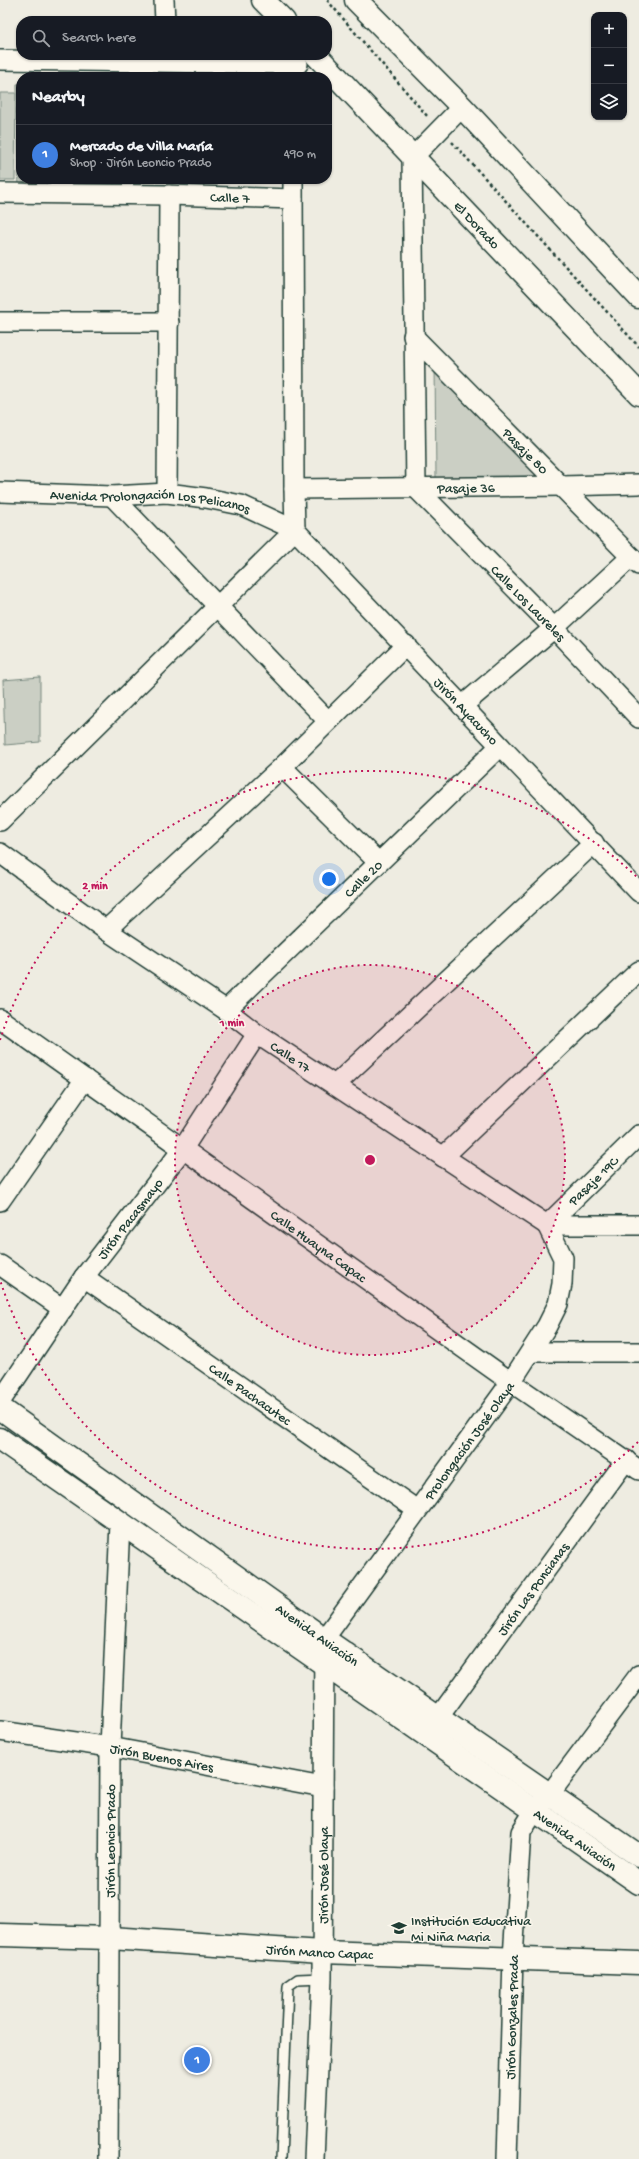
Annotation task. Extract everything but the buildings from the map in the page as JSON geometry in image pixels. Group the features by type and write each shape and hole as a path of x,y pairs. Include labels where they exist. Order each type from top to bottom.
{"main road":[{"path":"264,0 279,16"},
{"path":"356,0 462,107 639,297"},
{"name":"El Dorado","path":"303,63 313,72"},
{"name":"El Dorado","path":"332,88 412,158 639,394"},
{"name":"Avenida Aviación","path":"0,1408 324,1639 433,1726 542,1803 639,1883"},
{"name":"Avenida Aviación","path":"0,1439 325,1664 433,1726"},
{"name":"Avenida Aviación","path":"542,1803 639,1856"},
{"name":"Jirón Manco Capac","path":"0,1935 110,1938 322,1952 639,1963"}],"street":[{"path":"164,0 165,16"},
{"path":"0,60 117,68 156,60"},
{"path":"221,60 303,63"},
{"path":"416,488 412,158 462,107"},
{"path":"0,821 295,530 293,184"},
{"name":"Calle 7","path":"0,194 117,187 169,195 293,199"},
{"path":"167,493 169,195"},
{"path":"0,322 169,322"},
{"name":"Pasaje 80","path":"413,336 635,561"},
{"name":"Pasaje 36","path":"294,489 639,484"},
{"name":"Calle Los Laureles","path":"416,488 554,628 639,718"},
{"name":"Avenida Prolongación Los Pelicanos","path":"0,492 112,496 167,493 241,505 295,530"},
{"path":"112,496 328,721"},
{"name":"Jirón Ayacucho","path":"295,530 406,645 639,892"},
{"path":"462,706 635,561"},
{"path":"106,930 282,767 406,645"},
{"name":"Calle 20","path":"226,1010 500,746"},
{"path":"282,767 378,862"},
{"path":"335,1085 594,843"},
{"name":"Calle 17","path":"0,853 106,930 226,1010 257,1034 547,1225"},
{"path":"443,1157 639,971"},
{"name":"Calle Huayna Capac","path":"0,1019 510,1382 632,1465"},
{"name":"Jirón Pacasmayo","path":"0,1402 84,1277 182,1150 257,1034"},
{"path":"0,1201 85,1079"},
{"name":"Pasaje 19C","path":"547,1225 639,1135"},
{"path":"547,1225 639,1225"},
{"name":"Prolongación José Olaya","path":"324,1639 531,1352 558,1304 562,1284 564,1258 547,1225"},
{"path":"0,1265 63,1309"},
{"name":"Calle Pachacutec","path":"84,1277 417,1510"},
{"path":"531,1352 639,1352"},
{"name":"Jirón Las Poncianas","path":"433,1726 632,1465"},
{"name":"Jirón Leoncio Prado","path":"108,2159 110,1747 120,1523"},
{"name":"Jirón José Olaya","path":"314,2159 322,1978 324,1639"},
{"name":"Jirón Gonzales Prada","path":"507,2159 512,1958 521,1832 639,1675"},
{"name":"Jirón Buenos Aires","path":"0,1731 110,1747 323,1787"}],"lane":[{"path":"282,2159 288,1986 298,1979 322,1978"}],"path":[{"path":"327,0 440,131 469,159 639,347"}],"shaded area":[{"path":"0,93 16,93 15,180 0,180"},
{"path":"19,184 114,184 114,193 19,193"},
{"path":"435,363 540,479 436,480"},
{"path":"40,677 40,742 5,745 3,680"}],"place":[{"name":"Institución Educativa Mi Niña Maria","path":"399,1928"},
{"name":"Mercado de Villa María","path":"197,2060"}]}
